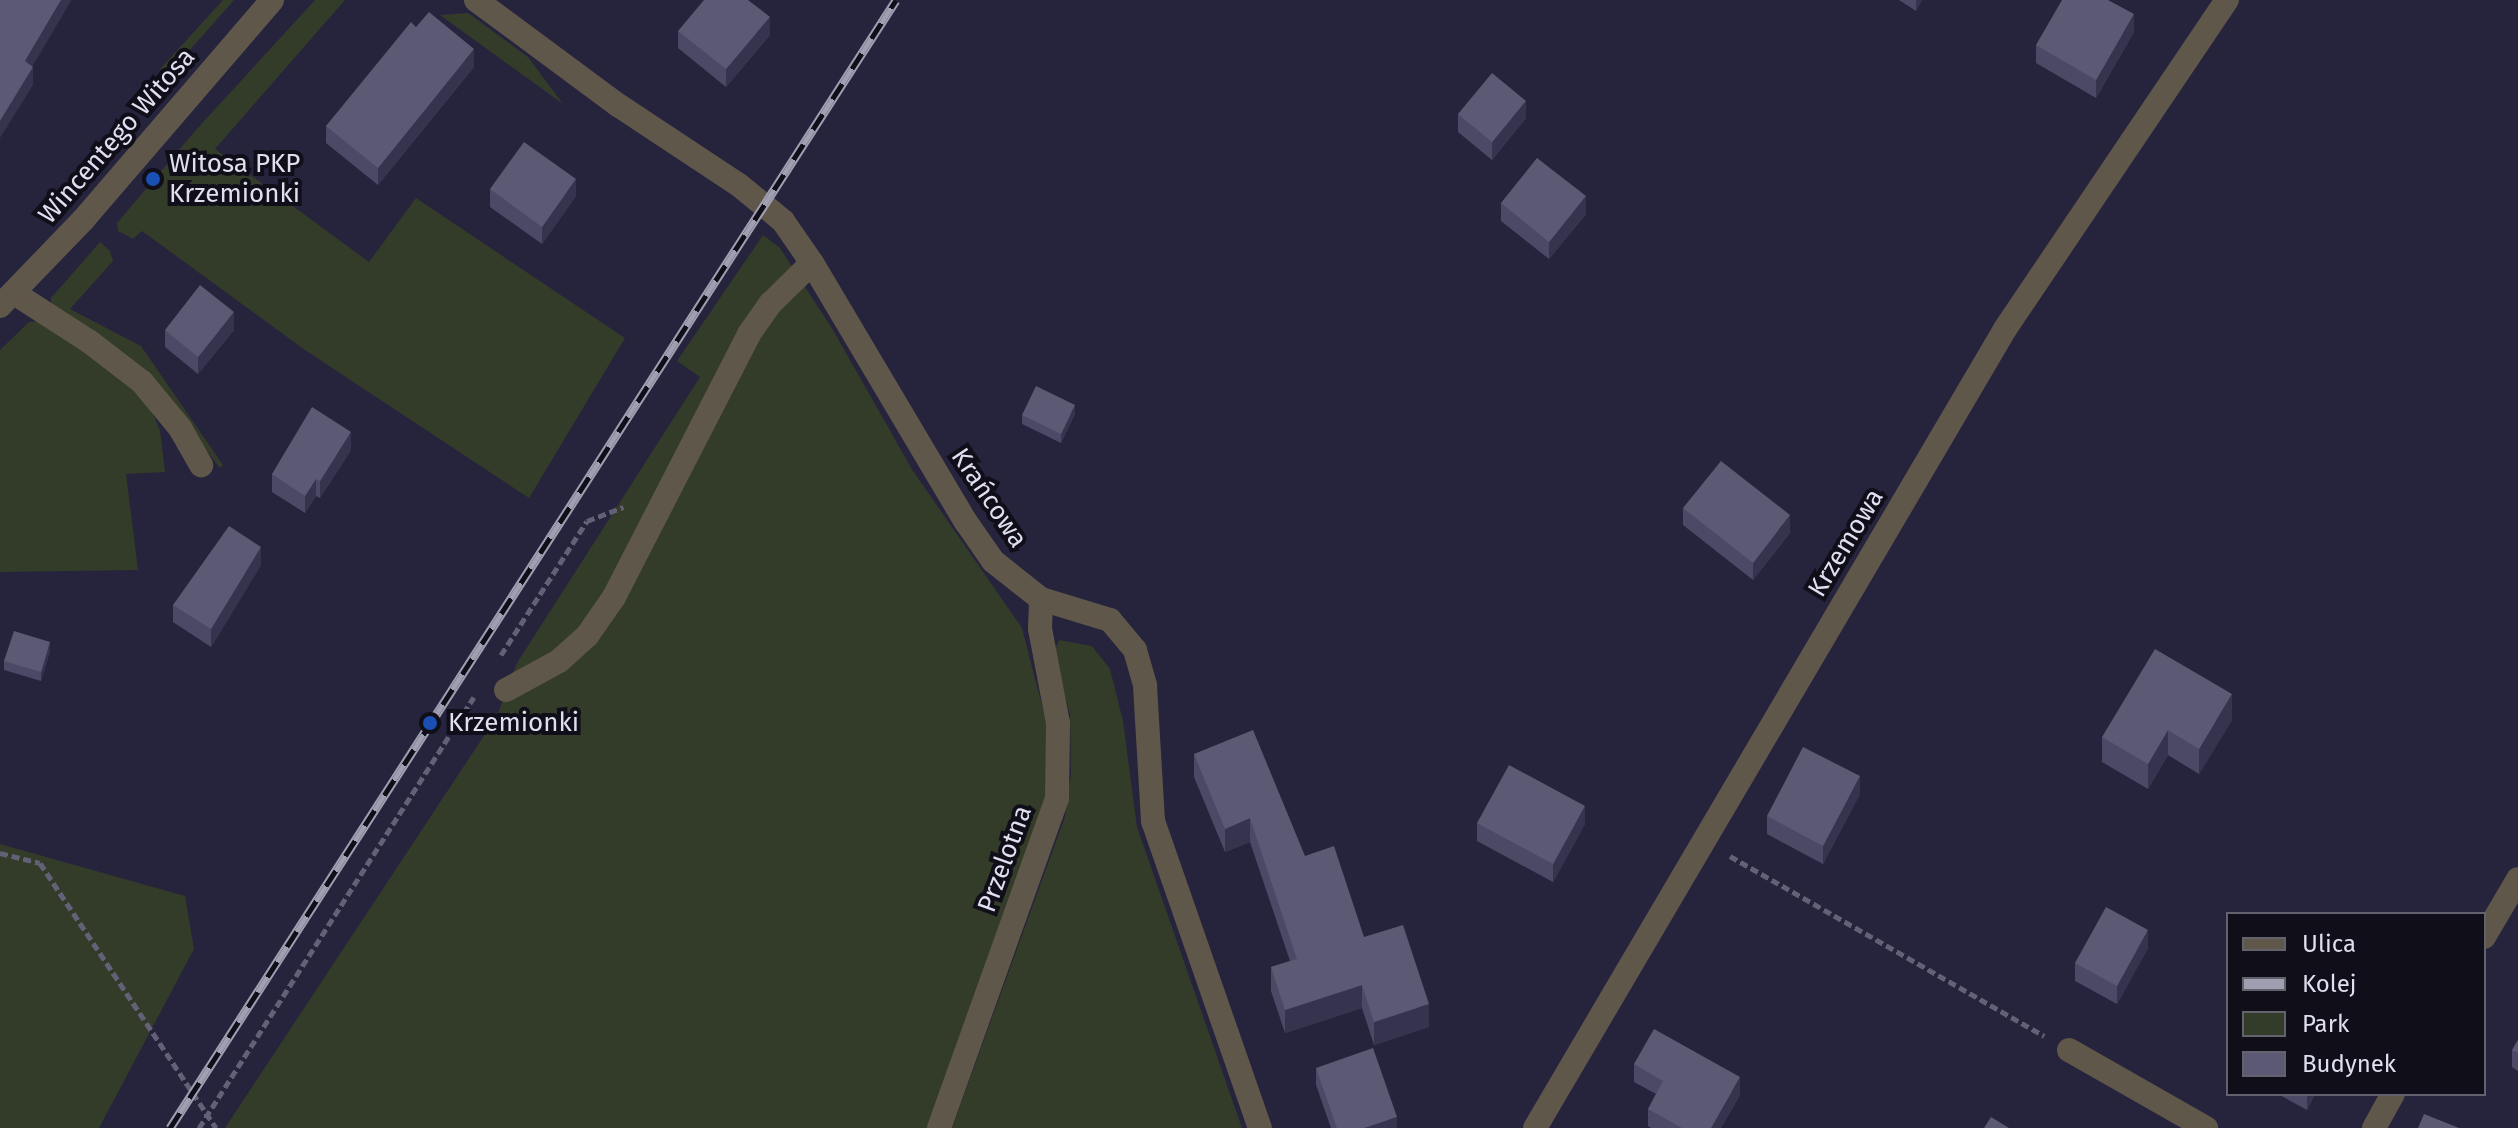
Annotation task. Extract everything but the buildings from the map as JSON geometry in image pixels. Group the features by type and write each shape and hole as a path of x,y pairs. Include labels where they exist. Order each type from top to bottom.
{"street":[{"name":"Wincentego Witosa","path":"7,299 83,220 272,0"},
{"name":"Krańcowa","path":"476,0 641,121 739,185 783,221 812,263 966,522 993,561 1041,599 1110,620 1135,650 1145,686 1153,821 1260,1128"},
{"name":"Krzemowa","path":"1535,1128 2005,329 2227,0"},
{"path":"506,690 559,661 596,623 614,597 749,334 771,303 812,263"},
{"path":"7,299 90,342 142,382 180,428 201,465"},
{"name":"Przelotna","path":"939,1128 1057,798 1058,723 1040,629 1041,599"},
{"path":"2486,934 2518,879"},
{"path":"2069,1050 2206,1128"},
{"path":"2374,1128 2392,1096"}],"path":[{"path":"1702,840 2069,1050"},
{"path":"0,853 40,863 216,1128"}],"green space":[{"path":"223,0 234,0 167,76 160,69"},
{"path":"315,0 345,0 215,149 369,262 416,198 625,338 529,498 305,350 142,231 133,239 118,231 117,223 195,131"},
{"path":"468,13 528,57 563,104 440,15"},
{"path":"763,235 780,248 833,330 913,471 1022,628 1047,725 1049,799 929,1128 225,1128 497,716 517,663 700,377 677,361"},
{"path":"100,242 110,251 113,261 70,309 141,346 223,465 220,468 161,392 51,306 51,298"},
{"path":"38,321 114,366 151,410 160,430 165,472 126,474 138,570 0,572 0,350 29,322"},
{"path":"1059,640 1092,646 1110,669 1123,721 1137,827 1242,1128 952,1128 1065,817 1071,774 1070,714 1053,654"},
{"path":"0,844 185,896 194,949 99,1128 0,1128"}],"railway":[{"path":"170,1128 896,0"}],"place":[{"name":"Witosa PKP Krzemionki","path":"153,179"},
{"name":"Krzemionki","path":"430,723"}]}
